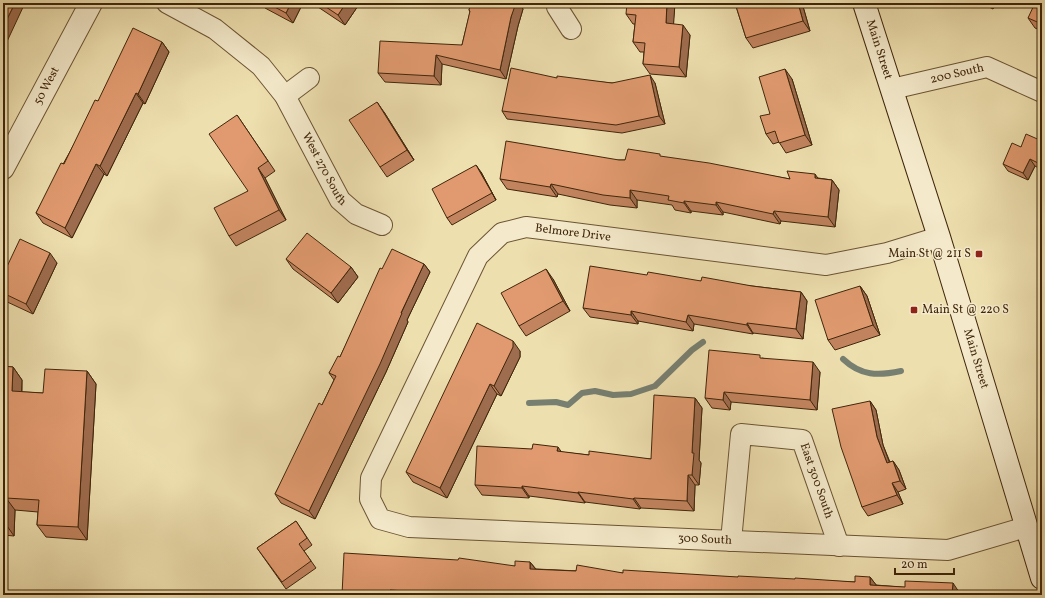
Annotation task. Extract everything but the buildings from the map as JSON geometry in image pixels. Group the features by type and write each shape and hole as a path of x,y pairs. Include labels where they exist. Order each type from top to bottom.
{"main road":[{"name":"50 West","path":"3,168 91,3"},
{"name":"Main Street","path":"864,3 939,237 1042,578"}],"street":[{"name":"West 270 South","path":"167,3 215,29 261,66 285,96 340,200 356,214 382,225"},
{"path":"558,3 557,7 571,29"},
{"name":"200 South","path":"892,89 988,67 1042,92"},
{"path":"285,96 309,78"},
{"name":"Belmore Drive","path":"380,520 370,499 371,478 478,256 502,233 526,227 826,265 887,253 939,237"},
{"name":"East 300 South","path":"731,541 741,434 802,440 839,546"},
{"name":"300 South","path":"380,520 409,527 948,550 1026,527"}],"waterway":[{"path":"529,403 556,402 568,405 582,393 595,391 613,395 631,394 655,386 692,350 703,342"},
{"path":"843,359 856,369 863,372 885,374 901,371"}],"place":[{"name":"Main St @ 211 S","path":"979,254"},
{"name":"Main St @ 220 S","path":"914,310"}]}
